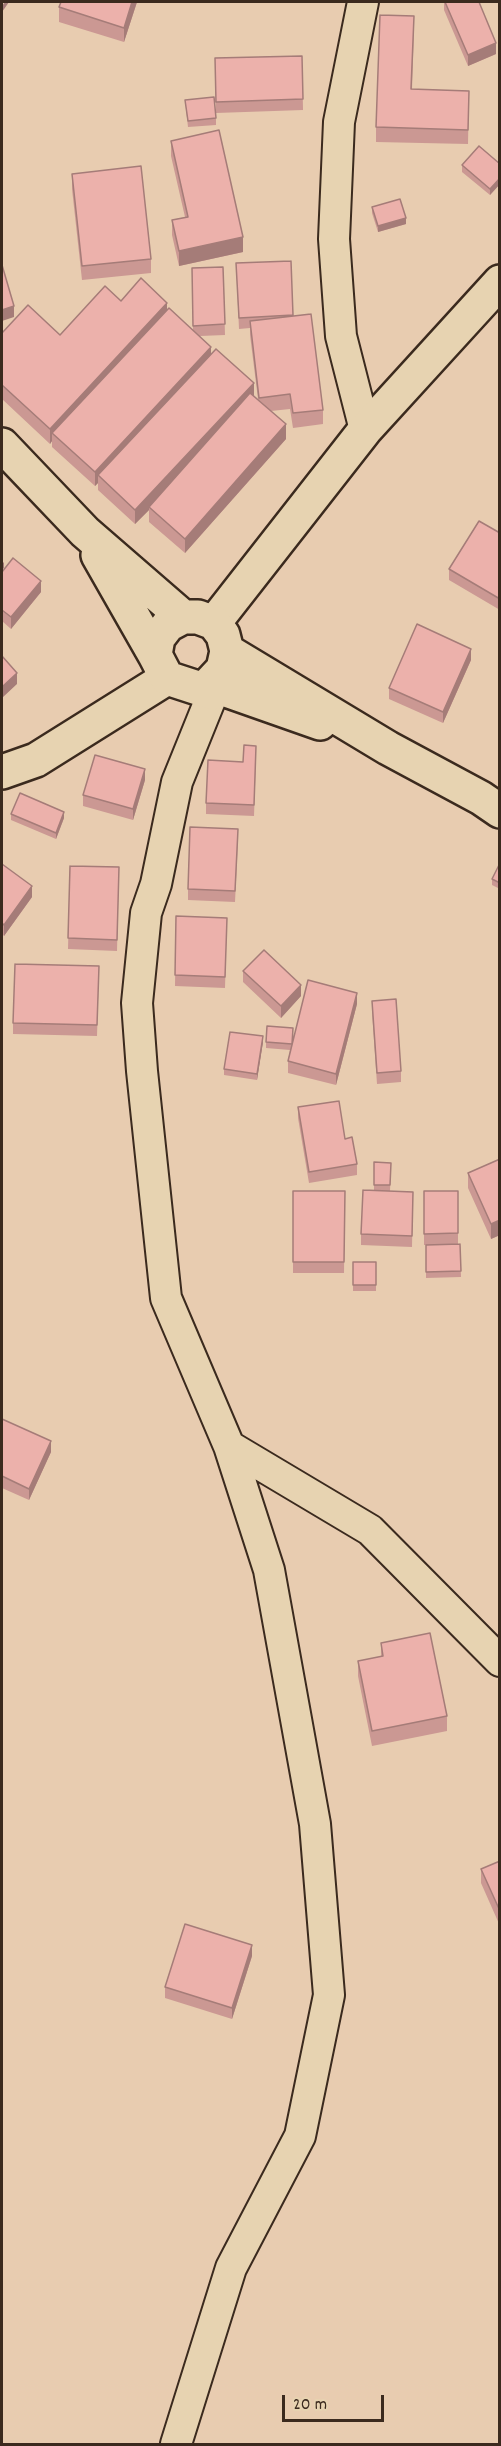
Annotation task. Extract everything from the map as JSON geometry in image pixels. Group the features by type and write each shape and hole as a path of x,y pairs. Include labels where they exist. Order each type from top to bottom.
{"main road":[{"path":"211,688 223,669 221,637 365,430 500,282"},
{"path":"2,445 86,532 183,617"},
{"path":"86,532 161,667 211,688 388,748"},
{"path":"161,667 158,638 168,625 183,617 198,617 221,637 388,748 481,798 500,811"},
{"path":"2,772 36,760 161,667"}],"street":[{"path":"363,2 339,122 334,239 341,336 365,430"},
{"path":"176,2445 231,2268 300,2136 329,1995 315,1824 269,1570 229,1446 166,1298 136,1003 146,913 156,884 177,782 211,688"},
{"path":"2,788 36,760"},
{"path":"229,1446 370,1530 500,1661"}],"building":[{"path":"61,2 132,2 124,28 59,7"},
{"path":"445,2 479,2 496,43 468,55"},
{"path":"380,15 414,16 411,89 469,91 468,130 376,127"},
{"path":"302,56 303,99 216,102 215,58"},
{"path":"214,97 216,118 188,121 185,100"},
{"path":"219,130 243,237 179,251 172,220 188,217 171,141"},
{"path":"479,146 500,164 500,178 490,189 462,165"},
{"path":"141,166 151,259 82,266 72,174"},
{"path":"400,199 406,218 378,226 372,207"},
{"path":"291,261 293,315 239,318 236,263"},
{"path":"2,265 14,306 2,310"},
{"path":"223,267 225,324 193,326 192,268"},
{"path":"141,278 167,303 50,429 2,385 2,333 28,305 60,335 105,286 121,301"},
{"path":"169,308 211,347 95,472 52,433"},
{"path":"311,314 323,410 293,413 290,394 259,398 250,321"},
{"path":"216,349 254,383 135,510 98,475"},
{"path":"250,393 286,424 185,539 149,507"},
{"path":"479,521 500,533 500,599 449,569"},
{"path":"13,558 41,581 11,617 2,610 2,572"},
{"path":"417,624 471,649 443,712 389,688"},
{"path":"2,656 17,673 2,687"},
{"path":"244,745 256,746 254,805 206,803 208,760 243,762"},
{"path":"95,755 145,769 133,809 83,795"},
{"path":"20,793 64,812 56,833 11,814"},
{"path":"190,827 238,829 235,891 188,889"},
{"path":"500,863 500,883 492,879"},
{"path":"2,864 32,886 4,925 2,923"},
{"path":"70,866 119,867 117,940 68,938"},
{"path":"176,916 227,918 225,977 175,975"},
{"path":"264,950 301,985 281,1006 243,971"},
{"path":"15,964 99,966 97,1025 13,1023"},
{"path":"308,980 357,993 336,1074 288,1061"},
{"path":"396,999 401,1071 377,1073 372,1001"},
{"path":"267,1026 293,1028 292,1044 266,1042"},
{"path":"230,1032 263,1036 257,1074 224,1069"},
{"path":"339,1101 345,1139 352,1137 357,1164 309,1172 298,1107"},
{"path":"500,1159 500,1220 491,1224 468,1173"},
{"path":"374,1162 391,1163 390,1185 374,1185"},
{"path":"363,1190 413,1192 412,1236 361,1234"},
{"path":"293,1191 345,1191 344,1262 293,1262"},
{"path":"424,1191 458,1191 458,1233 424,1234"},
{"path":"460,1244 461,1271 426,1272 426,1245"},
{"path":"353,1262 376,1262 376,1285 353,1285"},
{"path":"2,1419 51,1441 29,1489 2,1476"},
{"path":"430,1633 447,1716 372,1731 358,1661 383,1656 381,1643"},
{"path":"500,1861 500,1911 481,1869"},
{"path":"185,1924 252,1945 232,2008 165,1987"}]}
